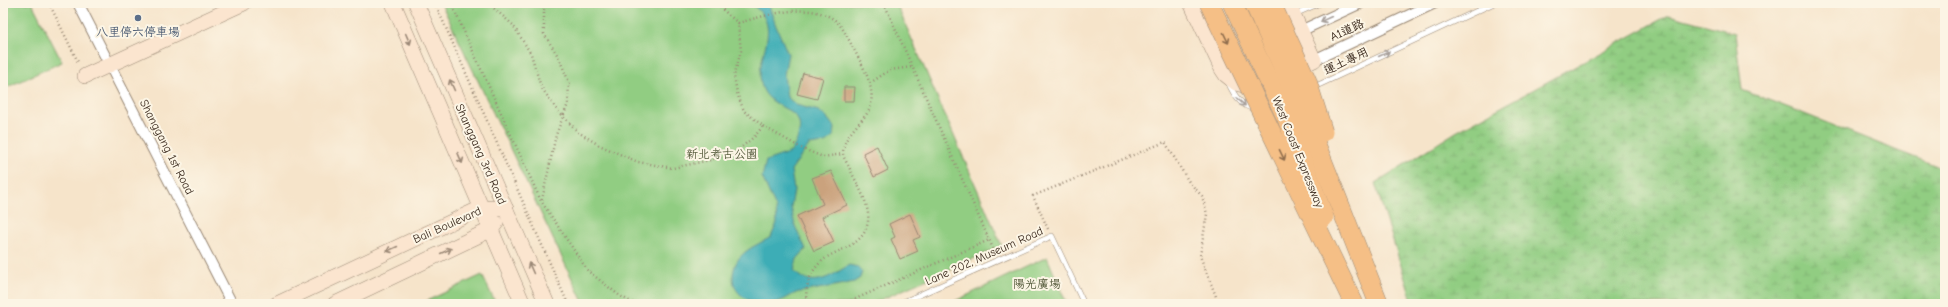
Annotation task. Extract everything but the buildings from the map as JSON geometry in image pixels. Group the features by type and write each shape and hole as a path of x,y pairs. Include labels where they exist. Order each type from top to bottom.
{"highway":[{"path":"1209,3 1355,304"},
{"name":"West Coast Expressway","path":"1232,3 1287,119 1355,304"},
{"name":"West Coast Expressway","path":"1254,3 1304,114 1380,304"},
{"path":"1271,3 1307,80 1380,304"}],"street":[{"name":"Shanggang 1st Road","path":"78,3 232,304"},
{"name":"Shanggang 3rd Road","path":"393,3 523,304"},
{"name":"Shanggang 3rd Road","path":"416,3 547,304"},
{"path":"1191,3 1222,69 1230,79 1247,86 1261,84 1314,60 1291,9"},
{"path":"1238,3 1277,77"},
{"path":"1247,3 1267,47 1277,77"},
{"name":"A1道路","path":"1267,47 1361,3"},
{"name":"A1道路","path":"1314,60 1435,3"},
{"path":"85,76 237,5"},
{"name":"Bali Boulevard","path":"277,304 481,208 506,209"},
{"name":"Bali Boulevard","path":"335,304 490,230 506,209"}],"lane":[{"path":"1259,31 1291,9 1320,3"},
{"name":"運土專用","path":"1222,69 1238,101 1257,110 1271,107 1494,3"},
{"name":"Lane 202, Museum Road","path":"899,304 1052,236 1084,304"}],"path":[{"path":"49,3 85,76"},
{"path":"435,3 568,304"},
{"path":"451,3 541,200 588,271 620,296 635,304"},
{"path":"488,3 513,25 530,54 541,87 564,117 578,132 599,145 638,162 673,168 737,151 755,136 763,126"},
{"path":"541,200 556,135 568,104 570,82 558,56 544,34 544,10 547,3"},
{"path":"719,3 722,9 738,23 741,51 734,76 737,93 744,111 763,126 801,148 823,157 843,154"},
{"path":"884,3 998,260"},
{"path":"738,23 802,7 820,9 837,22 865,70 870,83 871,105 848,136 843,154 866,206 868,221 861,238 849,248 822,261 808,280 805,295 807,304"},
{"path":"870,83 890,70 912,67"},
{"path":"1052,236 1033,196 1165,142 1189,182 1202,196 1207,214 1200,256 1219,304"},
{"path":"844,304 989,240"}],"green space":[{"path":"3,3 32,3 62,62 3,89"},
{"name":"新北考古公園","path":"441,3 896,3 1002,246 871,304 584,304"},
{"path":"1669,15 1735,33 1742,90 1945,169 1945,304 1413,304 1375,183 1456,132"},
{"name":"陽光廣場","path":"1047,257 1067,304 949,304"},
{"path":"482,275 496,304 420,304"}],"water":[{"path":"749,3 768,3 788,54 784,75 787,97 796,105 819,111 835,128 834,136 825,143 809,145 791,170 794,190 791,207 795,226 806,249 797,259 794,271 801,277 808,280 829,277 849,265 858,267 862,272 860,278 854,282 797,293 783,300 772,303 757,302 742,296 737,291 734,284 733,275 737,261 746,251 771,237 777,223 776,208 762,177 766,161 791,152 798,136 799,125 796,117 772,101 765,93 761,83 760,72 767,40 766,21 760,12"}],"place":[{"name":"八里停六停車場","path":"138,18"}]}
